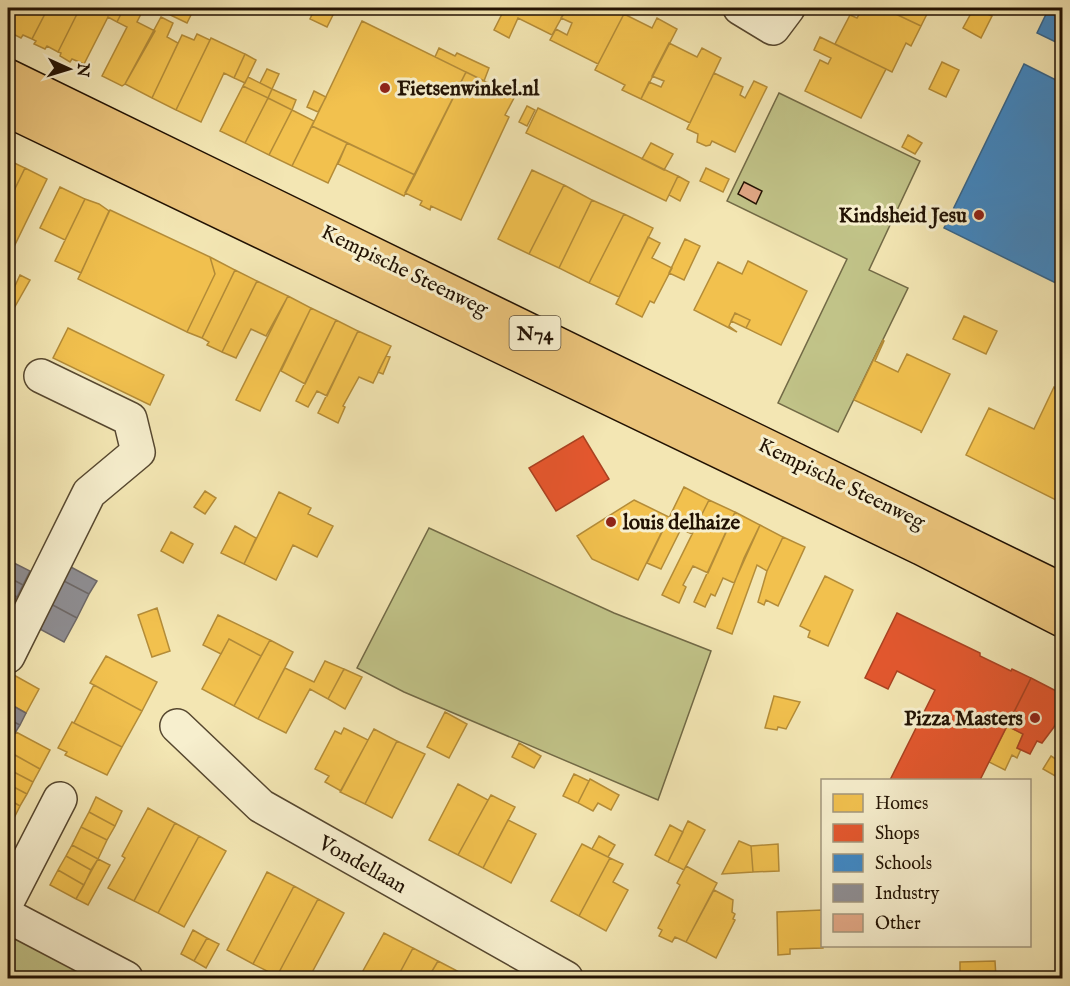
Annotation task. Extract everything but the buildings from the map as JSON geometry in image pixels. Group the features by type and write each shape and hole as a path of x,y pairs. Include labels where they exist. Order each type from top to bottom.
{"main road":[{"name":"Kempische Steenweg","path":"8,76 1062,590"},
{"name":"Kempische Steenweg","path":"8,110 921,548 1062,620"}],"street":[{"path":"740,8 773,28 788,8"},
{"path":"8,656 89,494 138,452 130,419 41,376"},
{"name":"Vondellaan","path":"177,726 261,806 566,978"},
{"path":"8,900 60,799"},
{"path":"8,916 126,978"}],"green space":[{"path":"779,93 920,161 869,270 908,288 838,432 778,403 847,259 727,201"},
{"path":"429,528 614,613 711,651 658,800 404,692 357,668"},
{"path":"8,934 94,978 8,978"}],"place":[{"name":"Fietsenwinkel.nl","path":"385,88"},
{"name":"Kindsheid Jesu","path":"979,215"},
{"name":"louis delhaize","path":"611,522"},
{"name":"Pizza Masters","path":"1035,718"}]}
